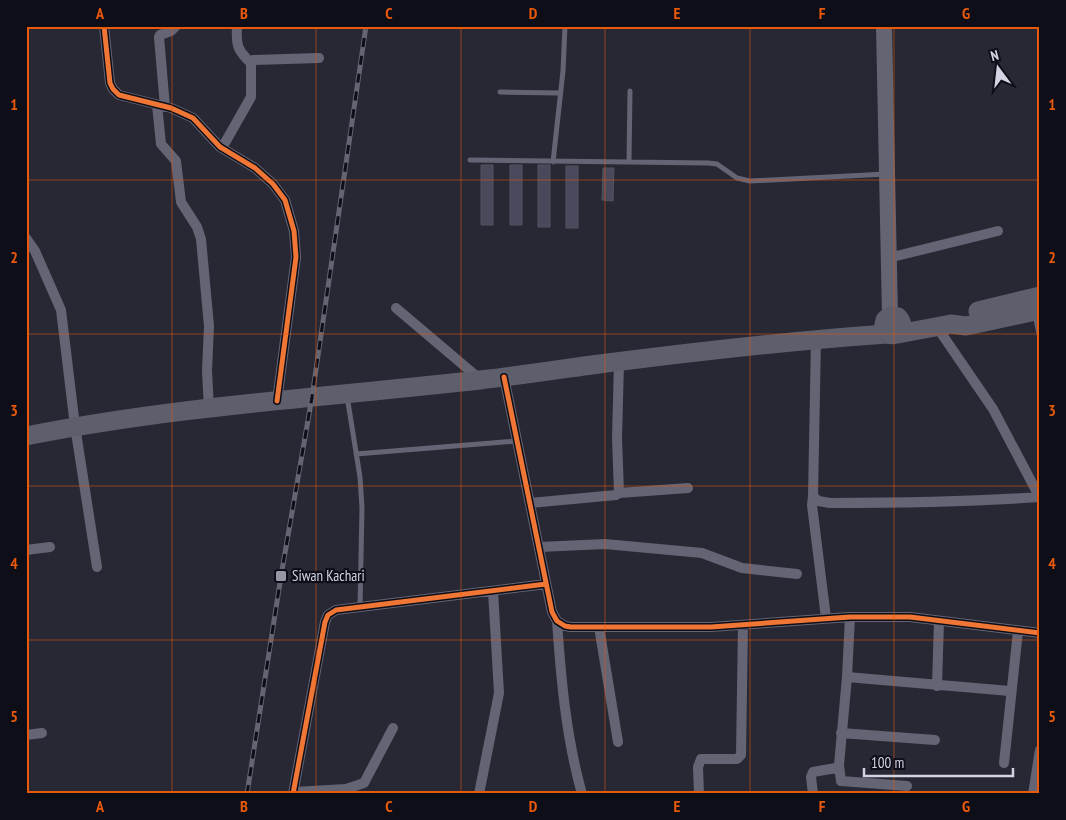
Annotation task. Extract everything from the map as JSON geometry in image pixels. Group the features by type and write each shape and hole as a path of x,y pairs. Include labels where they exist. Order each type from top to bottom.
{"highway":[{"path":"26,436 75,426 209,409 482,380 891,328 944,325 964,314 1038,306"}],"main road":[{"path":"884,26 891,328"}],"street":[{"path":"104,26 110,83 113,89 119,94 181,112 193,118 222,148 255,168 273,184 285,200 294,231 296,257 277,401"},
{"path":"176,26 159,38 161,144 176,161 181,202 200,232 209,326 207,371 209,409"},
{"path":"236,26 236,40 239,52 252,63"},
{"path":"222,148 251,97 252,63 256,59 319,58"},
{"path":"888,258 998,232"},
{"path":"26,238 35,251 60,307 75,426 97,567"},
{"path":"396,308 482,380"},
{"path":"813,496 818,501 830,503 984,502 1038,493 944,325"},
{"path":"816,339 812,505 826,618"},
{"path":"619,493 617,438 620,362"},
{"path":"504,377 552,612 557,621 562,684 571,750 582,794"},
{"path":"530,503 616,496 619,493 688,488"},
{"path":"539,548 605,544 702,553 742,568 797,574"},
{"path":"26,550 50,547"},
{"path":"392,728 364,783 346,789 293,793 324,622 328,615 336,610 546,584"},
{"path":"480,794 499,693 493,591"},
{"path":"850,617 847,677 841,733 840,780 907,786"},
{"path":"557,621 571,627 711,627 826,618 910,617 1040,634"},
{"path":"937,686 939,621"},
{"path":"699,794 698,768 701,759 737,759 740,755 743,625"},
{"path":"599,627 618,742"},
{"path":"1004,763 1010,692 1018,631"},
{"path":"847,677 1010,692"},
{"path":"26,735 42,733"},
{"path":"841,733 935,740"},
{"path":"1033,794 1040,750"},
{"path":"813,794 811,777 813,772 839,766"}],"lane":[{"path":"553,162 563,71 565,26"},
{"path":"629,162 630,90"},
{"path":"500,92 560,92"},
{"path":"470,160 717,164 736,178 750,181 886,174"},
{"path":"1038,306 1040,338"},
{"path":"346,393 360,477 362,508 360,607"},
{"path":"356,454 517,441"}],"building":[{"path":"481,165 493,165 493,225 481,225"},
{"path":"510,165 522,165 522,225 510,225"},
{"path":"538,165 550,165 550,227 538,227"},
{"path":"566,166 578,166 578,228 566,228"},
{"path":"603,168 614,168 613,201 602,200"}],"railway":[{"path":"247,794 281,576 312,397 366,26"}],"cycle path":[{"path":"104,26 110,83 119,95 171,108 193,118 220,147 255,168 273,184 285,200 294,231 296,257 277,401"},
{"path":"504,377 552,612 557,621 565,626 711,627 850,617 910,617 1040,633"},
{"path":"293,794 325,622 328,615 336,610 546,584"}],"place":[{"name":"Siwan Kachari","path":"281,576"}]}
